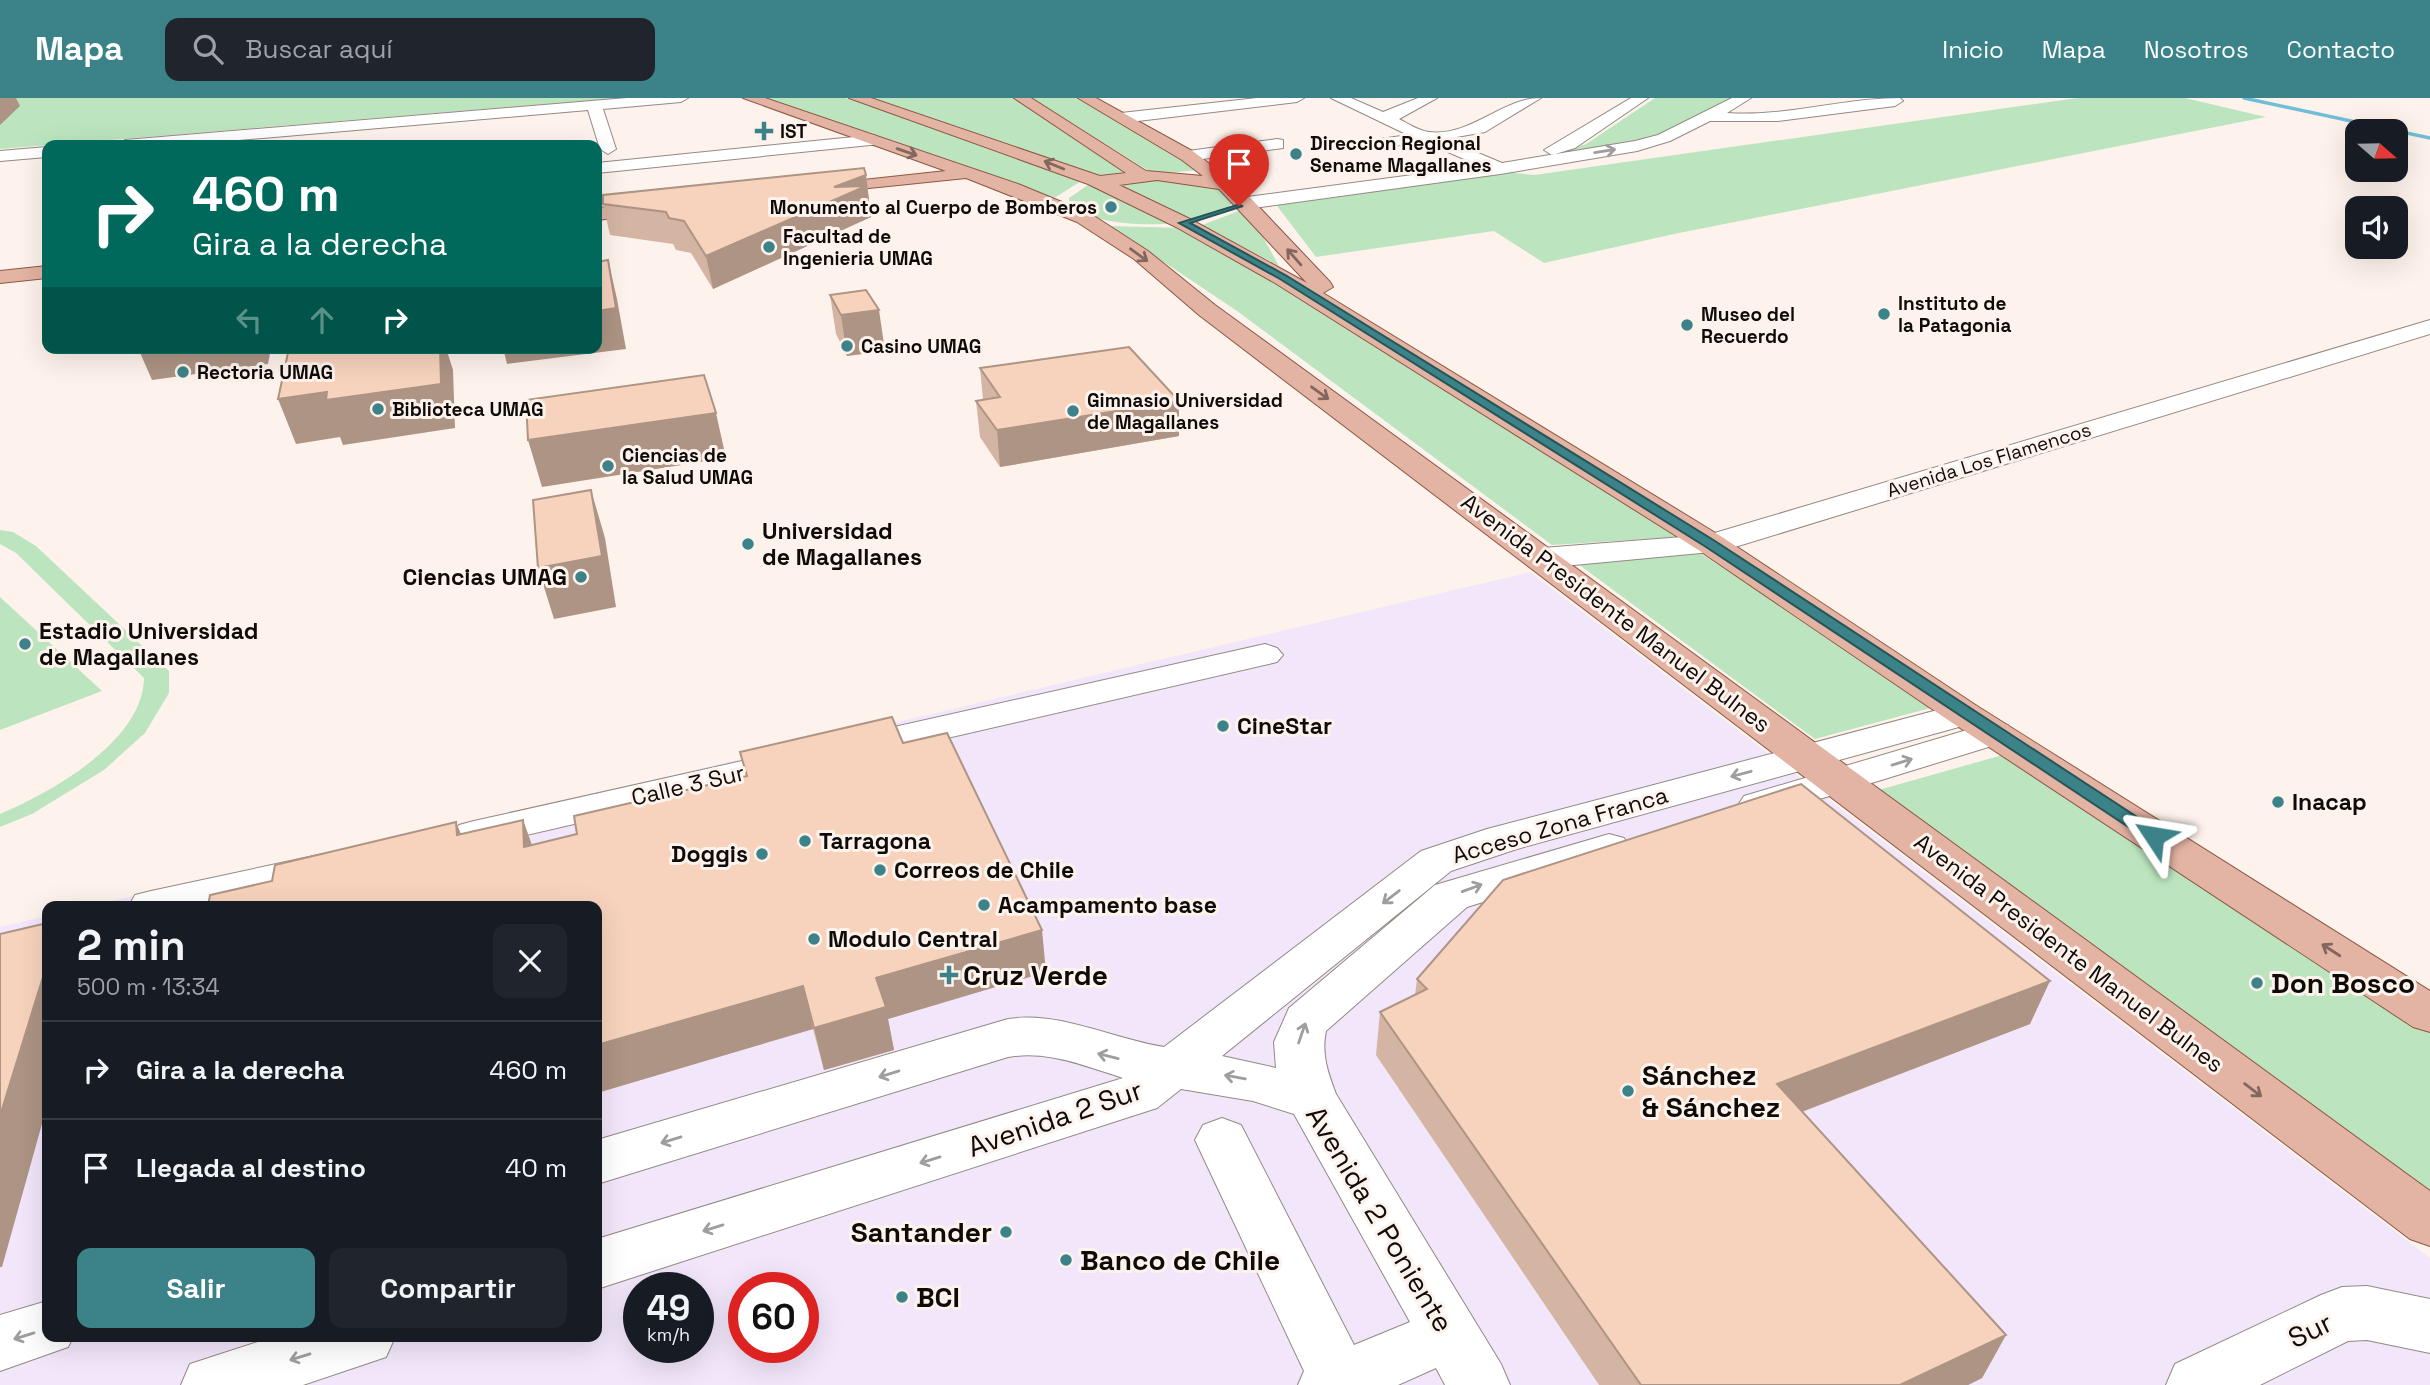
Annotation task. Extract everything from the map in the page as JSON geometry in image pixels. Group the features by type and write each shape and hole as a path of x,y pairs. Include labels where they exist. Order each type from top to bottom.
{"main road":[{"name":"Avenida Presidente Manuel Bulnes","path":"750,98 971,174 1072,213 1141,256 1207,310 2430,1223"},
{"path":"856,98 1029,155 1097,181 1183,223 1283,278 1711,544 1979,724 2430,1014"},
{"path":"1021,98 1142,176"},
{"path":"1085,98 1188,156 1247,203 1304,268 1358,323"},
{"path":"799,187 971,174"},
{"path":"1228,188 1186,177 1142,176 1097,181 1066,194 1072,213 1137,225 1183,223 1220,214 1247,203"},
{"path":"602,213 669,206"},
{"path":"0,277 42,273"}],"street":[{"path":"184,140 681,98"},
{"path":"1121,118 1297,98"},
{"path":"1338,98 1493,165"},
{"path":"1339,120 1399,114 1430,98"},
{"path":"1373,145 1479,129 1534,98"},
{"path":"1247,203 1493,165 1542,154 1569,144 1641,98"},
{"path":"1228,188 1268,191 1637,146 1664,138 1744,98"},
{"path":"1708,116 1772,119 1867,105"},
{"path":"594,106 608,149"},
{"path":"602,167 647,157 780,156 874,141"},
{"path":"1188,156 1277,144"},
{"path":"0,156 42,152"},
{"path":"647,157 669,206"},
{"name":"Avenida Los Flamencos","path":"1542,558 1711,544 2430,327"},
{"name":"Calle 3 Sur","path":"439,842 1265,655"},
{"name":"Acceso Zona Franca","path":"1312,1099 1298,1056 1298,1038 1306,1021 1451,897 1470,888 1823,769 1979,724"},
{"name":"Acceso Zona Franca","path":"1175,1066 1436,861 1502,839 1823,769"},
{"path":"174,901 358,860"},
{"name":"Avenida 2 Sur","path":"602,1160 1008,1038 1032,1034 1055,1038 1130,1061 1175,1066"},
{"name":"Avenida 2 Poniente","path":"1175,1066 1253,1081 1312,1099 1479,1385"},
{"name":"Avenida 2 Sur","path":"602,1262 1139,1094 1175,1066"},
{"path":"1222,1140 1337,1383 1449,1334"},
{"name":"Sur","path":"2197,1385 2342,1314 2367,1313 2430,1326"},
{"path":"0,1343 42,1330"},
{"path":"212,1385 349,1342"}],"shaded area":[{"path":"1530,572 2430,1258 2430,1385 0,1385 0,927 42,917 42,1342 602,1342 602,901 111,901 640,783"}],"green space":[{"path":"0,98 620,98 109,140 42,140 42,146 0,149"},
{"path":"742,98 845,98 1031,156 1083,180 1051,200"},
{"path":"865,98 1015,98 1130,170 1106,177 1093,176"},
{"path":"1032,98 1081,98 1198,170 1169,173 1149,171"},
{"path":"1655,98 1734,98 1663,134 1630,144 1548,156 1586,144"},
{"path":"2077,98 2185,98 2266,117 1674,234 1544,263 1494,231 1316,257 1274,202 1506,172 1534,175"},
{"path":"1128,178 1215,184 1233,202 1221,212 1202,218 1178,223 1151,224 1101,219 1082,212 1069,203 1069,198 1088,185"},
{"path":"1244,209 1248,210 1279,266 1202,225"},
{"path":"1110,226 1186,228 1325,307 1680,537 1552,545 1237,311"},
{"name":"Estadio Universidad de Magallanes","path":"0,530 13,532 36,546 169,671 169,693 145,733 104,770 32,814 0,827 0,814 68,778 112,743 128,723 140,701 144,678 16,553 0,544"},
{"path":"1695,550 1938,706 1815,739 1574,561"},
{"name":"Estadio Universidad de Magallanes","path":"0,597 102,691 0,730"},
{"path":"2013,752 2430,1019 2430,1203 1875,791"}],"building":[{"path":"864,168 866,175 834,187 866,186 706,256 684,221 669,218 666,212 603,204 603,195"},
{"path":"608,260 616,308 602,310 602,261"},
{"path":"866,290 879,310 841,315 830,295"},
{"path":"1129,347 1179,401 997,430 976,401 1000,397 980,368"},
{"path":"288,354 440,354 441,384 326,400 327,392 278,399"},
{"path":"704,375 716,413 528,440 526,400"},
{"path":"591,490 602,556 538,568 533,500"},
{"name":"Modulo Central","path":"892,717 903,743 947,733 1042,930 876,978 886,1007 814,1028 803,986 602,1044 602,901 209,901 210,895 272,881 275,865 456,822 457,835 523,820 524,847 577,834 574,816 747,776 740,752"},
{"name":"Sánchez & Sánchez","path":"1801,784 2050,981 1777,1084 2006,1335 1900,1385 1641,1385 1380,1012 1427,989 1417,979 1503,880"},
{"path":"42,924 42,980 0,1116 0,934"}],"waterway":[{"path":"2244,98 2430,138"}],"place":[{"name":"IST","path":"764,131"},
{"name":"Direccion Regional Sename Magallanes","path":"1296,154"},
{"name":"Monumento al Cuerpo de Bomberos","path":"1111,207"},
{"name":"Facultad de Ingenieria UMAG","path":"769,247"},
{"name":"Instituto de la Patagonia","path":"1884,314"},
{"name":"Museo del Recuerdo","path":"1687,325"},
{"name":"Casino UMAG","path":"847,346"},
{"name":"Rectoria UMAG","path":"183,372"},
{"name":"Biblioteca UMAG","path":"378,409"},
{"name":"Gimnasio Universidad de Magallanes","path":"1073,411"},
{"name":"Ciencias de la Salud UMAG","path":"608,466"},
{"name":"Universidad de Magallanes","path":"748,544"},
{"name":"Ciencias UMAG","path":"581,577"},
{"name":"Estadio Universidad de Magallanes","path":"25,644"},
{"name":"CineStar","path":"1223,726"},
{"name":"Inacap","path":"2278,802"},
{"name":"Tarragona","path":"805,841"},
{"name":"Doggis","path":"762,854"},
{"name":"Correos de Chile","path":"880,870"},
{"name":"Acampamento base","path":"984,905"},
{"name":"Modulo Central","path":"814,939"},
{"name":"Cruz Verde","path":"949,975"},
{"name":"Don Bosco","path":"2257,983"},
{"name":"Sánchez & Sánchez","path":"1628,1091"},
{"name":"Santander","path":"1006,1232"},
{"name":"Banco de Chile","path":"1066,1260"},
{"name":"BCI","path":"902,1297"}],"route":[{"path":"1239,206 1205,219 1183,223 1283,278 1390,343 1711,544 1964,714 2154,836"}]}
